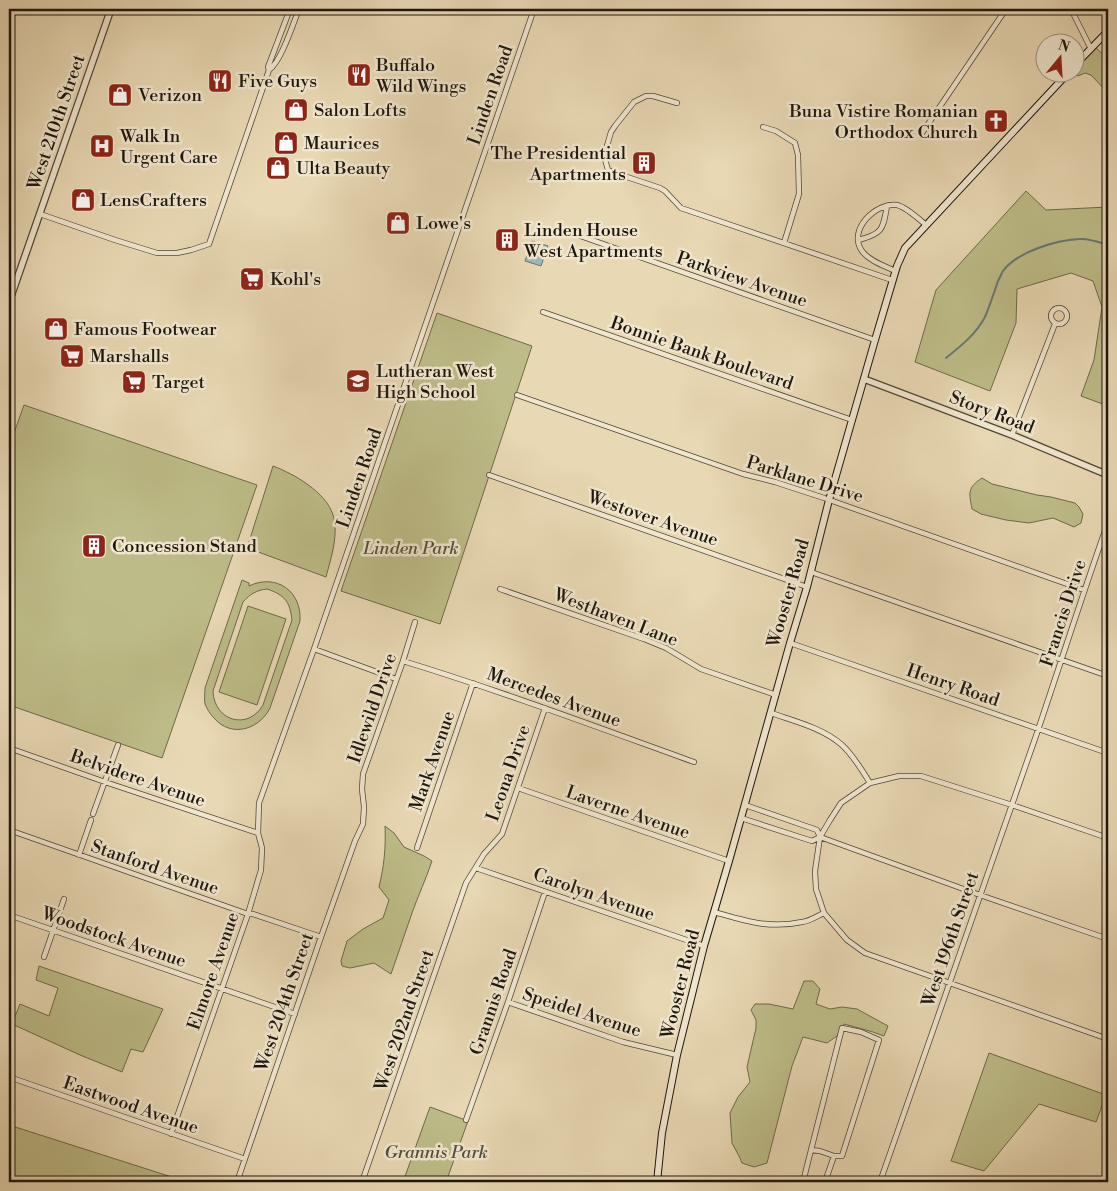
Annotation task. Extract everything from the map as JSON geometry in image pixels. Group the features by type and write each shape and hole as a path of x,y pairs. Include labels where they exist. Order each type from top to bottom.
{"main road":[{"path":"1084,56 1108,30"},
{"name":"Wooster Road","path":"656,1182 662,1134 677,1055 704,946 895,271 905,248 1060,82"}],"street":[{"name":"West 210th Street","path":"9,302 112,9"},
{"path":"40,214 157,253 177,254 209,244 269,70 268,67 290,9"},
{"path":"269,70 280,54 299,9"},
{"name":"Linden Road","path":"258,813 259,803 314,649 534,9"},
{"path":"922,133 1006,9"},
{"path":"1071,9 1091,49"},
{"path":"677,103 652,96 646,96 634,102 611,132 604,156 608,170 660,188 681,208 892,280"},
{"path":"763,127 776,131 795,143 798,155 798,194 784,243"},
{"path":"858,240 874,235 879,231 884,223 887,206"},
{"path":"895,271 879,264 862,252 858,234 866,218 880,208 900,206 926,225"},
{"name":"Parkview Avenue","path":"572,233 875,340"},
{"name":"Bonnie Bank Boulevard","path":"543,312 852,420"},
{"path":"1012,435 1055,324"},
{"name":"Story Road","path":"864,379 1012,435 1108,475"},
{"name":"Parklane Drive","path":"517,395 742,474 793,487 1084,590"},
{"name":"Westover Avenue","path":"489,475 807,586"},
{"name":"Francis Drive","path":"1046,706 1106,528"},
{"path":"811,572 1108,676"},
{"name":"Westhaven Lane","path":"500,589 644,639 666,648 701,668 776,695"},
{"name":"Idlewild Drive","path":"359,832 363,824 363,774 415,622"},
{"name":"Henry Road","path":"790,643 1108,753"},
{"path":"314,649 396,679"},
{"name":"Mercedes Avenue","path":"403,661 474,683 694,762"},
{"name":"Mark Avenue","path":"417,848 474,683"},
{"name":"West 196th Street","path":"880,1182 1046,706"},
{"name":"Leona Drive","path":"476,868 484,854 502,834 545,708"},
{"path":"771,713 815,729 843,745 870,783"},
{"path":"93,814 118,745"},
{"name":"Belvidere Avenue","path":"9,748 258,833"},
{"path":"1108,838 921,776 899,776 870,783 842,803 820,837 815,871 816,889 824,913 847,940 865,954 1108,1039"},
{"name":"Laverne Avenue","path":"518,788 729,862"},
{"path":"745,805 817,830 820,837"},
{"name":"Elmore Avenue","path":"172,1134 248,914 261,870 262,848 258,833 258,813"},
{"path":"741,818 812,841 820,837 1108,939"},
{"path":"79,854 91,820"},
{"name":"Stanford Avenue","path":"9,830 248,914 253,914 320,937"},
{"name":"West 204th Street","path":"237,1182 320,937 359,832"},
{"name":"Carolyn Avenue","path":"476,868 704,946"},
{"name":"West 202nd Street","path":"362,1182 466,883 476,868"},
{"name":"Grannis Road","path":"466,1120 545,892"},
{"path":"44,957 64,899"},
{"path":"714,912 752,923 778,925 804,922 824,913"},
{"name":"Woodstock Avenue","path":"9,915 295,1014"},
{"name":"Speidel Avenue","path":"508,1002 624,1042 677,1055"},
{"path":"803,1182 811,1150 842,1028 861,1032 879,1040 842,1156 834,1156 811,1150"},
{"name":"Eastwood Avenue","path":"9,1077 245,1159"},
{"path":"825,1182 834,1156"}],"green space":[{"path":"1095,47 1108,59 1108,93 1091,75 1084,73 1084,59"},
{"path":"1026,191 1046,210 1108,207 1108,406 1081,396 1094,360 1102,307 1093,281 1071,273 1017,289 1016,323 990,391 915,362 936,290"},
{"name":"Linden Park","path":"437,313 532,346 440,624 341,591"},
{"path":"24,405 257,485 162,758 9,705 9,447"},
{"path":"273,466 299,479 316,491 324,499 333,515 335,522 334,546 326,577 250,549 248,545"},
{"path":"982,478 992,484 1075,503 1083,514 1081,523 1074,527 1053,518 1029,523 981,514 972,509 970,491"},
{"path":"242,580 249,583 249,586 269,582 278,583 285,587 297,601 300,621 270,708 265,716 259,722 244,729 228,728 221,724 208,710 205,704 205,688","holes":["267,589 286,600 290,608 292,620 263,705 257,713 249,718 233,719 219,709 213,691 243,602 257,591"]},
{"path":"248,606 286,619 257,705 219,692"},
{"path":"385,826 394,833 404,847 432,861 391,974 374,963 350,968 342,966 341,961 347,941 383,918 389,900 379,887 384,857"},
{"path":"39,966 163,1009 143,1052 131,1049 122,1072 12,1024 20,1004 49,1016 58,988 36,980"},
{"path":"804,981 813,981 820,989 816,1004 830,1009 842,1007 857,1009 888,1026 884,1036 844,1024 837,1036 827,1043 803,1037 792,1066 767,1163 754,1167 742,1163 732,1143 730,1113 738,1097 750,1082 747,1067 756,1028 756,1020 751,1010 755,1004 769,1004 793,1009"},
{"path":"989,1053 1106,1095 1096,1122 1039,1104 984,1171 951,1161"},
{"name":"Grannis Park","path":"430,1107 468,1121 446,1182 403,1182"},
{"path":"9,1125 178,1179 177,1182 9,1182"}],"water":[{"path":"532,241 548,246 541,266 525,261"}],"waterway":[{"path":"946,358 977,329 985,317 1002,272 1009,264 1038,248 1059,242 1086,239 1108,245"},
{"path":"1103,373 1108,362"}],"place":[{"name":"Buffalo Wild Wings","path":"359,75"},
{"name":"Five Guys","path":"220,81"},
{"name":"Verizon","path":"120,95"},
{"name":"Salon Lofts","path":"296,110"},
{"name":"Buna Vistire Romanian Orthodox Church","path":"996,121"},
{"name":"Maurices","path":"286,143"},
{"name":"Walk In Urgent Care","path":"102,146"},
{"name":"The Presidential Apartments","path":"644,163"},
{"name":"Ulta Beauty","path":"278,168"},
{"name":"LensCrafters","path":"83,200"},
{"name":"Lowe's","path":"398,223"},
{"name":"Linden House West Apartments","path":"507,240"},
{"name":"Kohl's","path":"252,279"},
{"name":"Famous Footwear","path":"56,329"},
{"name":"Marshalls","path":"72,356"},
{"name":"Lutheran West High School","path":"358,381"},
{"name":"Target","path":"134,382"},
{"name":"Concession Stand","path":"94,546"}]}
